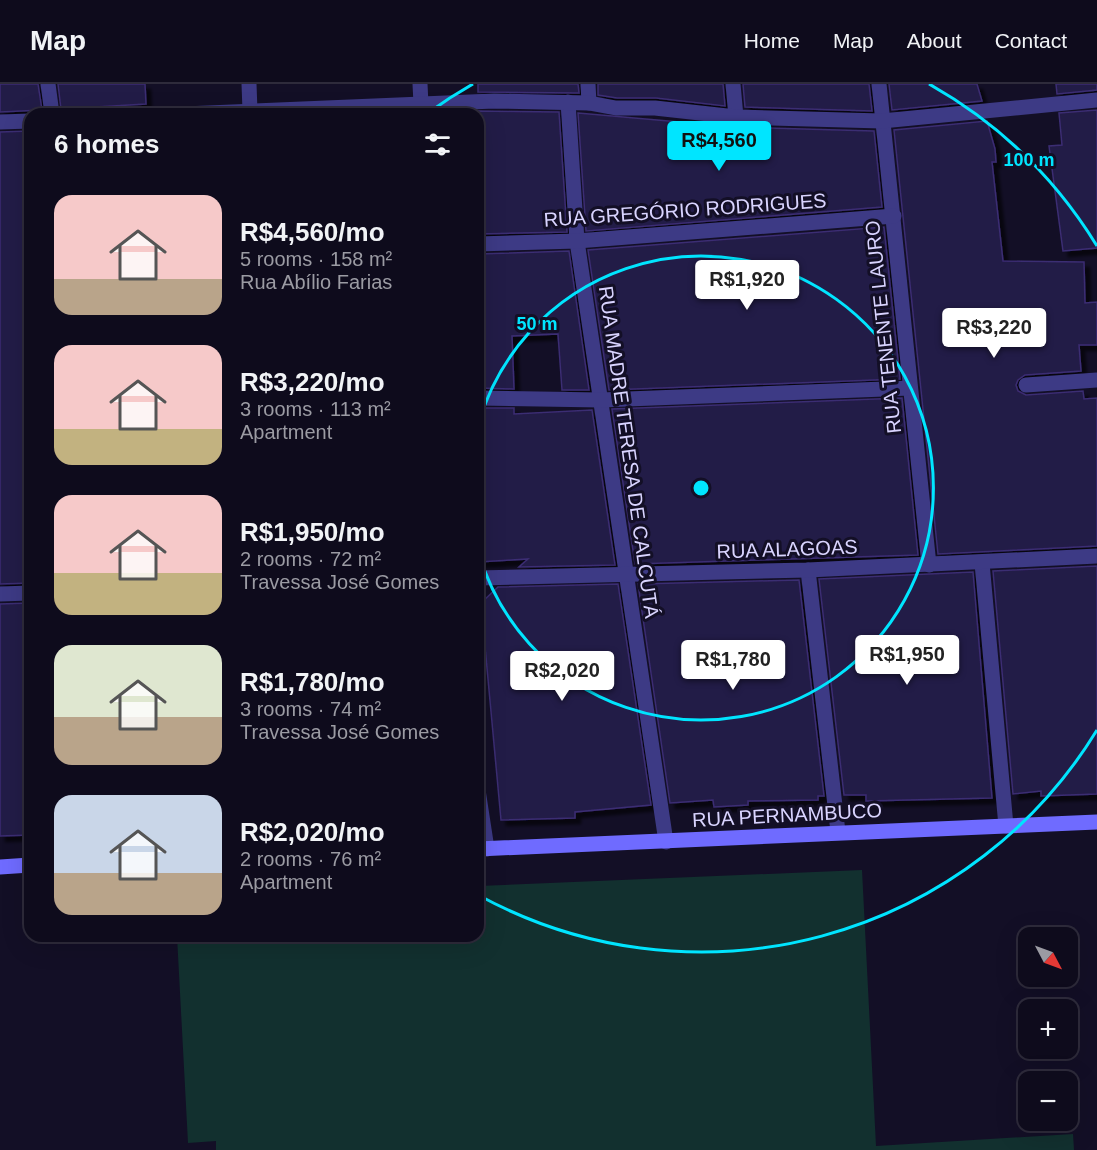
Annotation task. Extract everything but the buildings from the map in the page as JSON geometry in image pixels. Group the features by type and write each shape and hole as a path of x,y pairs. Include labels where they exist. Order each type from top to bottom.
{"street":[{"path":"48,84 51,108"},
{"path":"249,84 250,108"},
{"path":"420,84 421,104"},
{"path":"588,84 589,102"},
{"path":"733,84 736,117"},
{"name":"RUA TENENTE LAURO","path":"879,84 929,565"},
{"path":"323,108 589,102 616,108 655,108 736,117 882,121 1097,100"},
{"name":"RUA MADRE TERESA DE CALCUTÁ","path":"568,102 577,241 666,842"},
{"path":"0,122 24,121"},
{"name":"RUA GREGÓRIO RODRIGUES","path":"484,244 577,241 894,216"},
{"path":"1026,385 1097,380"},
{"path":"484,398 601,400 910,388"},
{"name":"RUA ALAGOAS","path":"484,578 808,570 1097,556"},
{"path":"982,563 1006,826"},
{"path":"808,570 838,832"},
{"path":"0,594 24,593"},
{"name":"RUA PERNAMBUCO","path":"484,849 1097,822"},
{"path":"0,867 24,865"}],"green space":[{"path":"862,870 876,1146 1073,1134 1074,1150 216,1150 216,1141 188,1143 177,942 484,942 484,886"}]}
